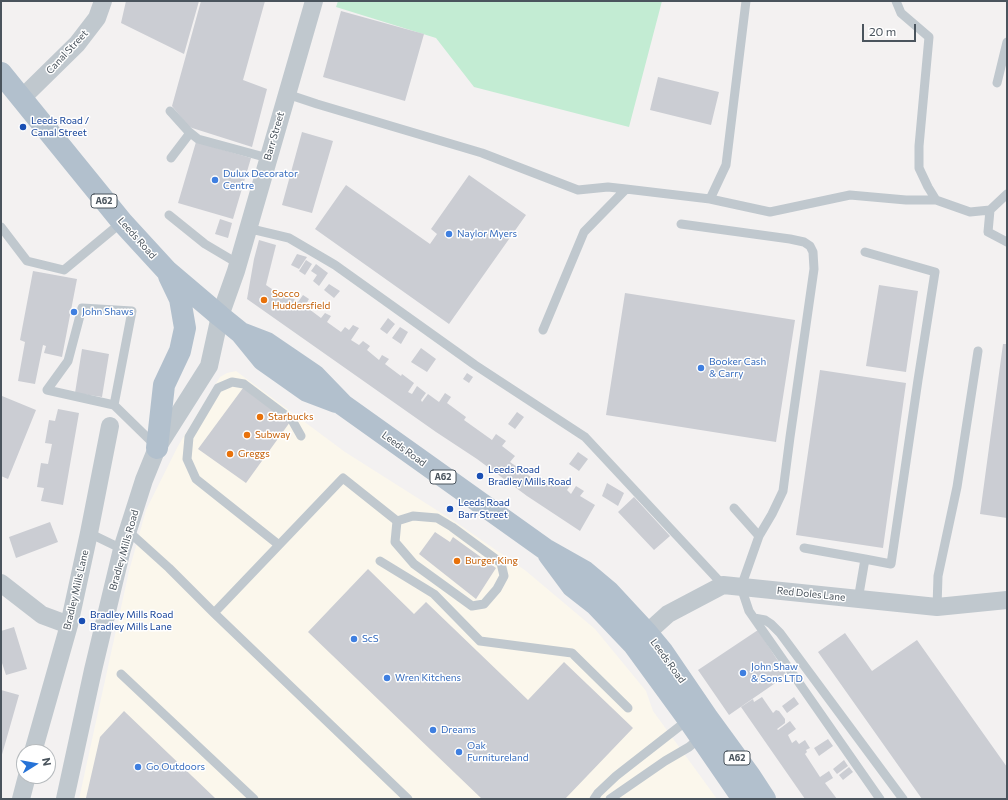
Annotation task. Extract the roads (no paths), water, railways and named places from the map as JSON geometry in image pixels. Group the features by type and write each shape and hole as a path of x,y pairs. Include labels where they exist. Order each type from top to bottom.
{"main road":[{"name":"Leeds Road","path":"1,73 122,222 167,271 241,333 267,343 314,376 343,405 545,549 584,571 609,592 641,639 662,651 697,718 750,776 765,799"},
{"path":"157,448 164,385 180,351 185,328 180,299 167,271"},
{"name":"Leeds Road","path":"697,718 701,738 743,799"}],"street":[{"name":"Canal Street","path":"22,98 77,44 97,18 103,1"},
{"name":"Barr Street","path":"220,316 314,1"},
{"name":"Bradley Mills Road","path":"65,799 93,670 122,549 144,480 157,448 208,366 220,316"},
{"name":"Bradley Mills Lane","path":"35,744 69,625 110,426"},
{"path":"1,583 42,615 69,625"},
{"name":"Red Doles Lane","path":"722,585 937,607 1007,600"},
{"path":"641,639 668,614 722,585"},
{"path":"21,799 25,784"}],"lane":[{"path":"710,199 726,165 746,1"},
{"path":"896,1 901,13 929,38 919,146 920,168 928,187 936,200"},
{"path":"997,83 1007,42"},
{"path":"287,94 482,153 578,190 608,187 626,189 710,199 770,212 850,196 906,200 936,200 970,212 990,210 1007,194"},
{"path":"170,111 190,134 198,139 268,158"},
{"path":"171,158 190,134"},
{"path":"542,330 584,232 626,189"},
{"path":"990,210 988,232 1007,242"},
{"path":"169,215 205,244 237,263"},
{"path":"1,227 28,261 64,270 122,222"},
{"path":"681,224 790,239 804,242 810,246 813,252 814,269 790,437 784,491 759,536 741,587 749,611 880,799"},
{"path":"247,228 290,238 335,265 475,365 585,437 722,585"},
{"path":"804,548 891,564 935,272 865,252"},
{"path":"114,405 132,311 82,308 68,361 47,390 114,405 157,448"},
{"path":"937,607 938,576 957,487 978,351"},
{"path":"279,545 196,479 187,459 189,437 218,388 232,382 244,384 292,420 301,436"},
{"path":"214,613 343,478 397,521"},
{"path":"734,508 759,536"},
{"path":"413,516 437,518 452,527 501,564 504,576 497,589 484,604 472,606 414,564 395,542 397,521 413,516"},
{"path":"128,531 169,568 408,799"},
{"path":"89,533 122,549"},
{"path":"858,600 865,559"},
{"path":"380,561 434,594 480,641 572,653 628,708"},
{"path":"754,618 765,620 772,624 780,633 903,799"},
{"path":"121,674 254,799"},
{"path":"594,799 598,793 616,776 697,718"},
{"path":"610,799 701,738"}],"place":[{"name":"Leeds Road / Canal Street","path":"23,127"},
{"name":"Dulux Decorator Centre","path":"215,180"},
{"name":"Naylor Myers","path":"449,234"},
{"name":"Socco Huddersfield","path":"264,300"},
{"name":"John Shaws","path":"74,312"},
{"name":"Booker Cash & Carry","path":"701,368"},
{"name":"Starbucks","path":"260,417"},
{"name":"Subway","path":"247,435"},
{"name":"Greggs","path":"230,454"},
{"name":"Leeds Road Bradley Mills Road","path":"480,476"},
{"name":"Leeds Road Barr Street","path":"450,509"},
{"name":"Burger King","path":"457,561"},
{"name":"Bradley Mills Road Bradley Mills Lane","path":"82,621"},
{"name":"ScS","path":"354,639"},
{"name":"John Shaw & Sons LTD","path":"743,673"},
{"name":"Wren Kitchens","path":"387,678"},
{"name":"Dreams","path":"433,730"},
{"name":"Oak Furnitureland","path":"459,752"},
{"name":"Go Outdoors","path":"138,767"}]}
